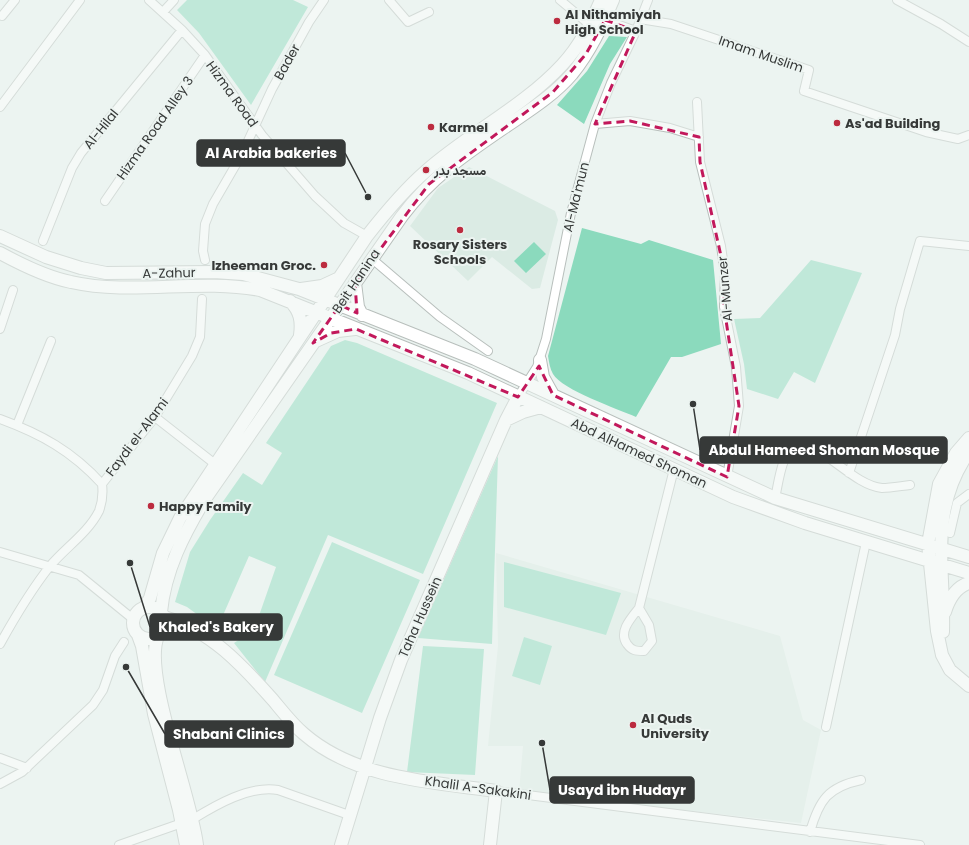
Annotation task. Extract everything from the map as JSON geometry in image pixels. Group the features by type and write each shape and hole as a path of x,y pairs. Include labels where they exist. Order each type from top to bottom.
{"street":[{"path":"2,16 15,0"},
{"path":"0,107 80,0"},
{"name":"Hizma Road","path":"149,0 182,30 205,55 278,156 315,196 344,223 367,236"},
{"path":"163,12 174,0"},
{"name":"Bader","path":"255,125 272,89 309,22 324,0"},
{"path":"388,0 408,22 429,12"},
{"path":"560,0 590,25"},
{"name":"Beit Hanina","path":"144,607 150,598 156,572 169,539 180,518 367,236 400,196 426,170 541,85 563,65 579,44 590,25 601,0"},
{"name":"Beit Hanina","path":"162,614 162,598 174,558 191,522 371,258 416,198 429,184 454,163 540,102 571,74 586,54 605,20 613,0"},
{"name":"Al-Ma'mun","path":"518,397 528,383 540,360 552,316 571,213 595,124 611,82 636,31 648,0"},
{"path":"897,0 941,24 969,42"},
{"name":"Imam Muslim","path":"640,19 671,24 808,70 804,91 926,132 958,139 969,136"},
{"path":"605,20 636,31"},
{"name":"Al-Hilal","path":"42,240 72,168 81,153 182,30"},
{"name":"Hizma Road Alley 3","path":"104,201 205,55"},
{"name":"Al-Munzer","path":"697,102 700,162 721,246 724,267 724,307 736,367 740,406 727,477"},
{"path":"595,124 630,121 670,128 699,137"},
{"path":"205,260 203,251 205,224 213,204 242,154 255,125"},
{"name":"A-Zahur","path":"0,236 46,257 81,268 106,273 214,272 243,274 299,289 340,305"},
{"path":"849,473 895,335 900,309 920,241 969,246"},
{"name":"A-Zahur","path":"0,253 34,270 70,282 129,288 242,286 260,290 289,300 316,312"},
{"path":"371,258 440,317 488,351"},
{"path":"299,289 322,286 338,278"},
{"path":"355,283 358,306 362,315"},
{"path":"0,329 13,290"},
{"name":"Faydi el-Alami","path":"0,644 19,610 50,566 82,534 99,511 102,496 102,484 155,417 198,344 201,325 202,299"},
{"path":"289,300 298,311 301,325 300,335"},
{"name":"Abd AlHamed Shoman","path":"340,305 475,359 775,498 969,557"},
{"name":"Abd AlHamed Shoman","path":"316,312 468,373 674,470 758,507 969,573"},
{"path":"313,343 331,333 356,328"},
{"path":"17,425 51,341"},
{"path":"540,360 543,377 553,395"},
{"name":"Taha Hussein","path":"341,845 364,767 401,660 506,420 518,397"},
{"path":"506,420 523,412 541,407"},
{"path":"155,417 215,464"},
{"path":"0,419 48,439 64,449 102,484"},
{"path":"969,438 956,453 942,476 936,491 928,544 928,560 942,655 950,670 969,686"},
{"path":"775,498 787,456 792,448 798,444 809,446 849,473 868,483 882,488 910,485"},
{"path":"942,655 944,617 940,548 947,499 954,475 969,452"},
{"path":"954,475 959,471 969,468"},
{"path":"639,608 650,625 652,642 644,651 630,649 624,634 626,625 639,608 674,470"},
{"path":"950,533 957,503 969,494"},
{"path":"909,538 924,529 932,516"},
{"path":"826,727 866,542"},
{"path":"0,552 79,575 133,619"},
{"path":"944,617 954,594 961,586 969,583"},
{"path":"186,845 187,821 158,685 155,649 160,634 165,627 162,614 153,607 144,607 137,612 133,619 132,625 142,646 154,714 187,821 197,845"},
{"name":"Khalil A-Sakakini","path":"162,614 185,624 220,645 245,669 304,734 330,752 364,767 398,777 496,791 920,845"},
{"name":"Khalil A-Sakakini","path":"160,634 177,630 204,636"},
{"path":"138,635 148,639 160,634"},
{"path":"0,784 11,780 27,768 93,705 103,690 115,656 124,642"},
{"path":"0,758 27,768"},
{"path":"810,832 814,819 829,794 836,787 861,780"},
{"path":"119,845 187,821 213,807 258,788 278,790 349,815"},
{"path":"490,845 496,791"}],"highlighted area":[{"path":"605,20 636,31 595,124 630,121 699,137 700,162 725,274 724,307 739,406 727,477 553,395 539,366 518,397 356,329 331,333 313,343 340,305 357,313 355,283 429,184 553,92 586,54"}],"shaded area":[{"path":"469,167 555,211 558,220 540,288 532,289 492,257 468,281 410,226 438,188"},
{"path":"496,553 780,636 803,720 821,730 801,823 519,792 523,746 488,746 498,646"}],"green space":[{"path":"187,0 293,0 308,7 251,105 199,33 177,10"},
{"path":"609,36 627,37 610,64 584,124 557,105 587,71"},
{"path":"582,228 641,244 649,240 713,260 721,344 682,357 671,357 636,417 578,393 558,380 550,368 548,356"},
{"path":"534,242 546,254 526,273 514,261"},
{"path":"811,260 862,273 815,383 794,372 778,399 747,389 744,364 734,319 760,318"},
{"path":"345,340 357,343 497,403 423,574 328,535 265,682 234,643 254,630 276,567 249,556 217,629 187,607 175,602 190,552 210,520 243,473 262,485 282,453 266,443 331,346"},
{"path":"498,456 492,644 418,638"},
{"path":"332,542 420,580 362,713 274,675"},
{"path":"504,562 621,593 606,635 504,607"},
{"path":"524,637 552,646 540,685 512,676"},
{"path":"423,646 484,649 475,775 407,772"}],"place":[{"name":"Al Nithamiyah High School","path":"557,21"},
{"name":"As'ad Building","path":"837,123"},
{"name":"Karmel","path":"431,127"},
{"name":"مسجد بدر","path":"426,170"},
{"name":"Al Arabia bakeries","path":"368,197"},
{"name":"Rosary Sisters Schools","path":"460,230"},
{"name":"Izheeman Groc.","path":"324,265"},
{"name":"Abdul Hameed Shoman Mosque","path":"693,404"},
{"name":"Happy Family","path":"151,506"},
{"name":"Khaled's Bakery","path":"130,563"},
{"name":"Shabani Clinics","path":"126,667"},
{"name":"Al Quds University","path":"633,725"},
{"name":"Usayd ibn Hudayr","path":"542,743"}]}
